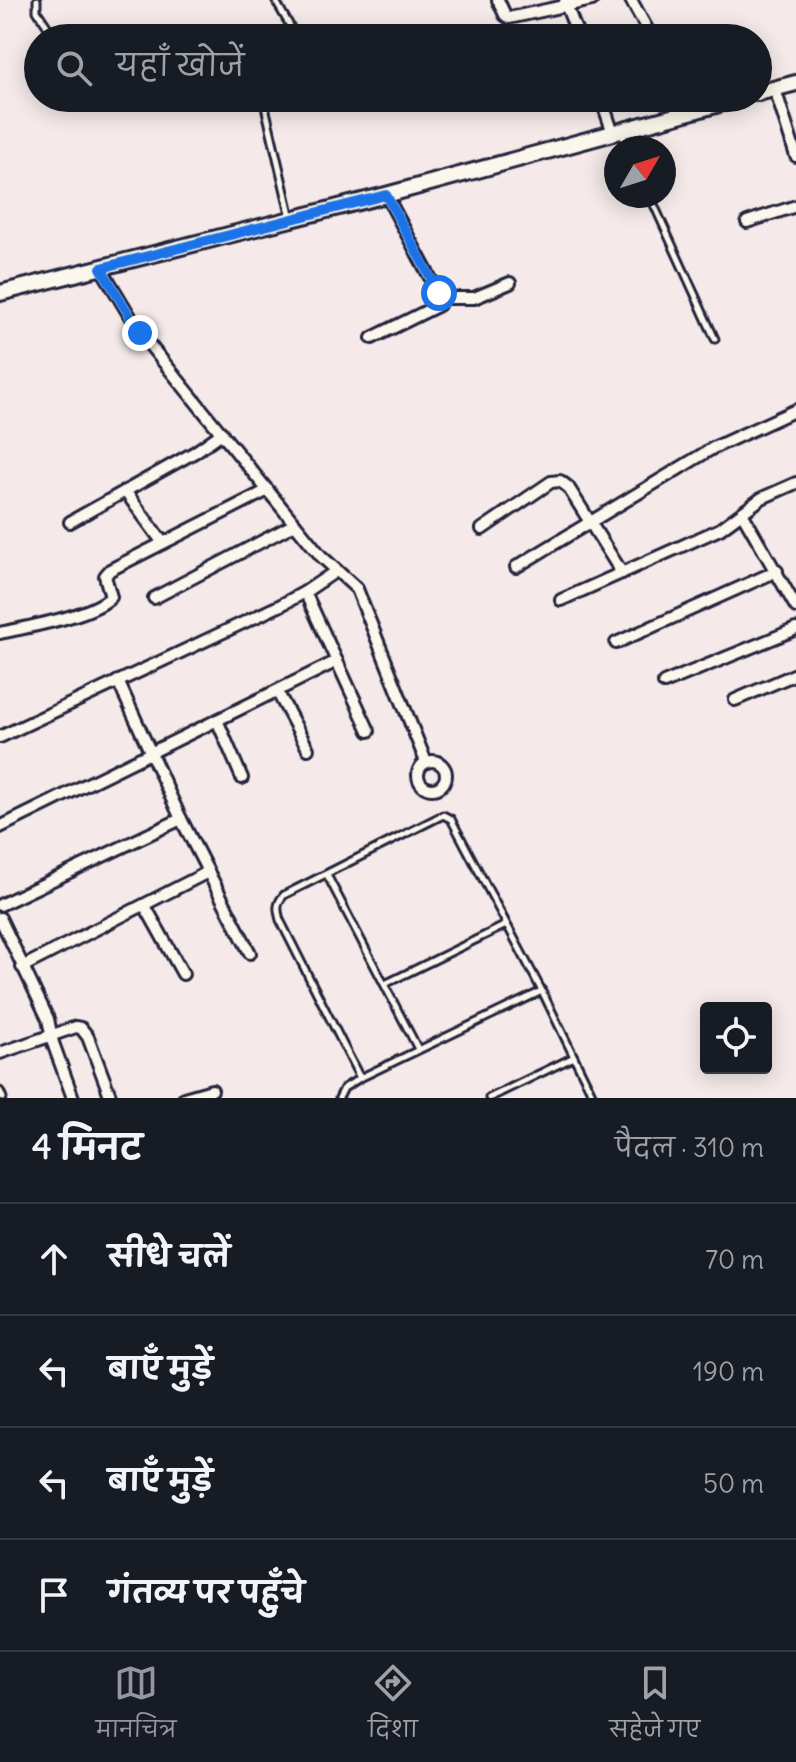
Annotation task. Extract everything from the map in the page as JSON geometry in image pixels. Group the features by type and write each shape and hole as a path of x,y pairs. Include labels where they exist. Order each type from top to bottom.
{"street":[{"path":"498,0 509,18 566,3 592,0"},
{"path":"631,0 644,24"},
{"path":"566,3 574,24"},
{"path":"772,90 796,83"},
{"path":"775,89 796,156"},
{"path":"608,112 617,132"},
{"path":"0,293 386,195 691,112"},
{"path":"372,338 439,305 441,298 386,195"},
{"path":"747,222 796,206"},
{"path":"101,268 140,333 295,524 336,571 357,589 426,762"},
{"path":"441,298 474,298 510,283"},
{"path":"516,567 713,448 796,410"},
{"path":"70,522 195,452 222,433"},
{"path":"482,529 551,482 560,481 568,487 622,573"},
{"path":"561,600 720,529 762,498 796,483"},
{"path":"0,633 102,605 111,597 105,580 106,573 268,490"},
{"path":"125,491 163,543"},
{"path":"742,513 796,607"},
{"path":"154,598 295,524"},
{"path":"0,737 305,592 336,571"},
{"path":"616,643 777,571"},
{"path":"305,592 369,731"},
{"path":"664,683 796,629"},
{"path":"0,827 337,661"},
{"path":"735,700 796,674"},
{"path":"118,681 181,819 250,953"},
{"path":"277,691 308,749"},
{"path":"217,720 242,778"},
{"path":"0,905 181,819"},
{"path":"22,967 208,872"},
{"path":"145,906 183,974"},
{"path":"0,918 48,1019 73,1098"},
{"path":"0,1053 76,1027 84,1032 111,1098"},
{"path":"184,1098 212,1090"}],"lane":[{"path":"37,0 37,11 46,24"},
{"path":"275,0 289,24"},
{"path":"266,112 291,219"},
{"path":"617,132 620,136"},
{"path":"655,208 715,339"},
{"path":"360,1078 280,920 277,909 279,901 284,895 438,816 447,816 542,991 594,1098"},
{"path":"327,875 418,1049"},
{"path":"385,984 507,925"},
{"path":"339,1098 344,1088 360,1078 542,991"},
{"path":"489,1098 574,1057"},
{"path":"0,1091 3,1098"}],"route":[{"path":"140,333 101,268 386,195 439,293"}]}
